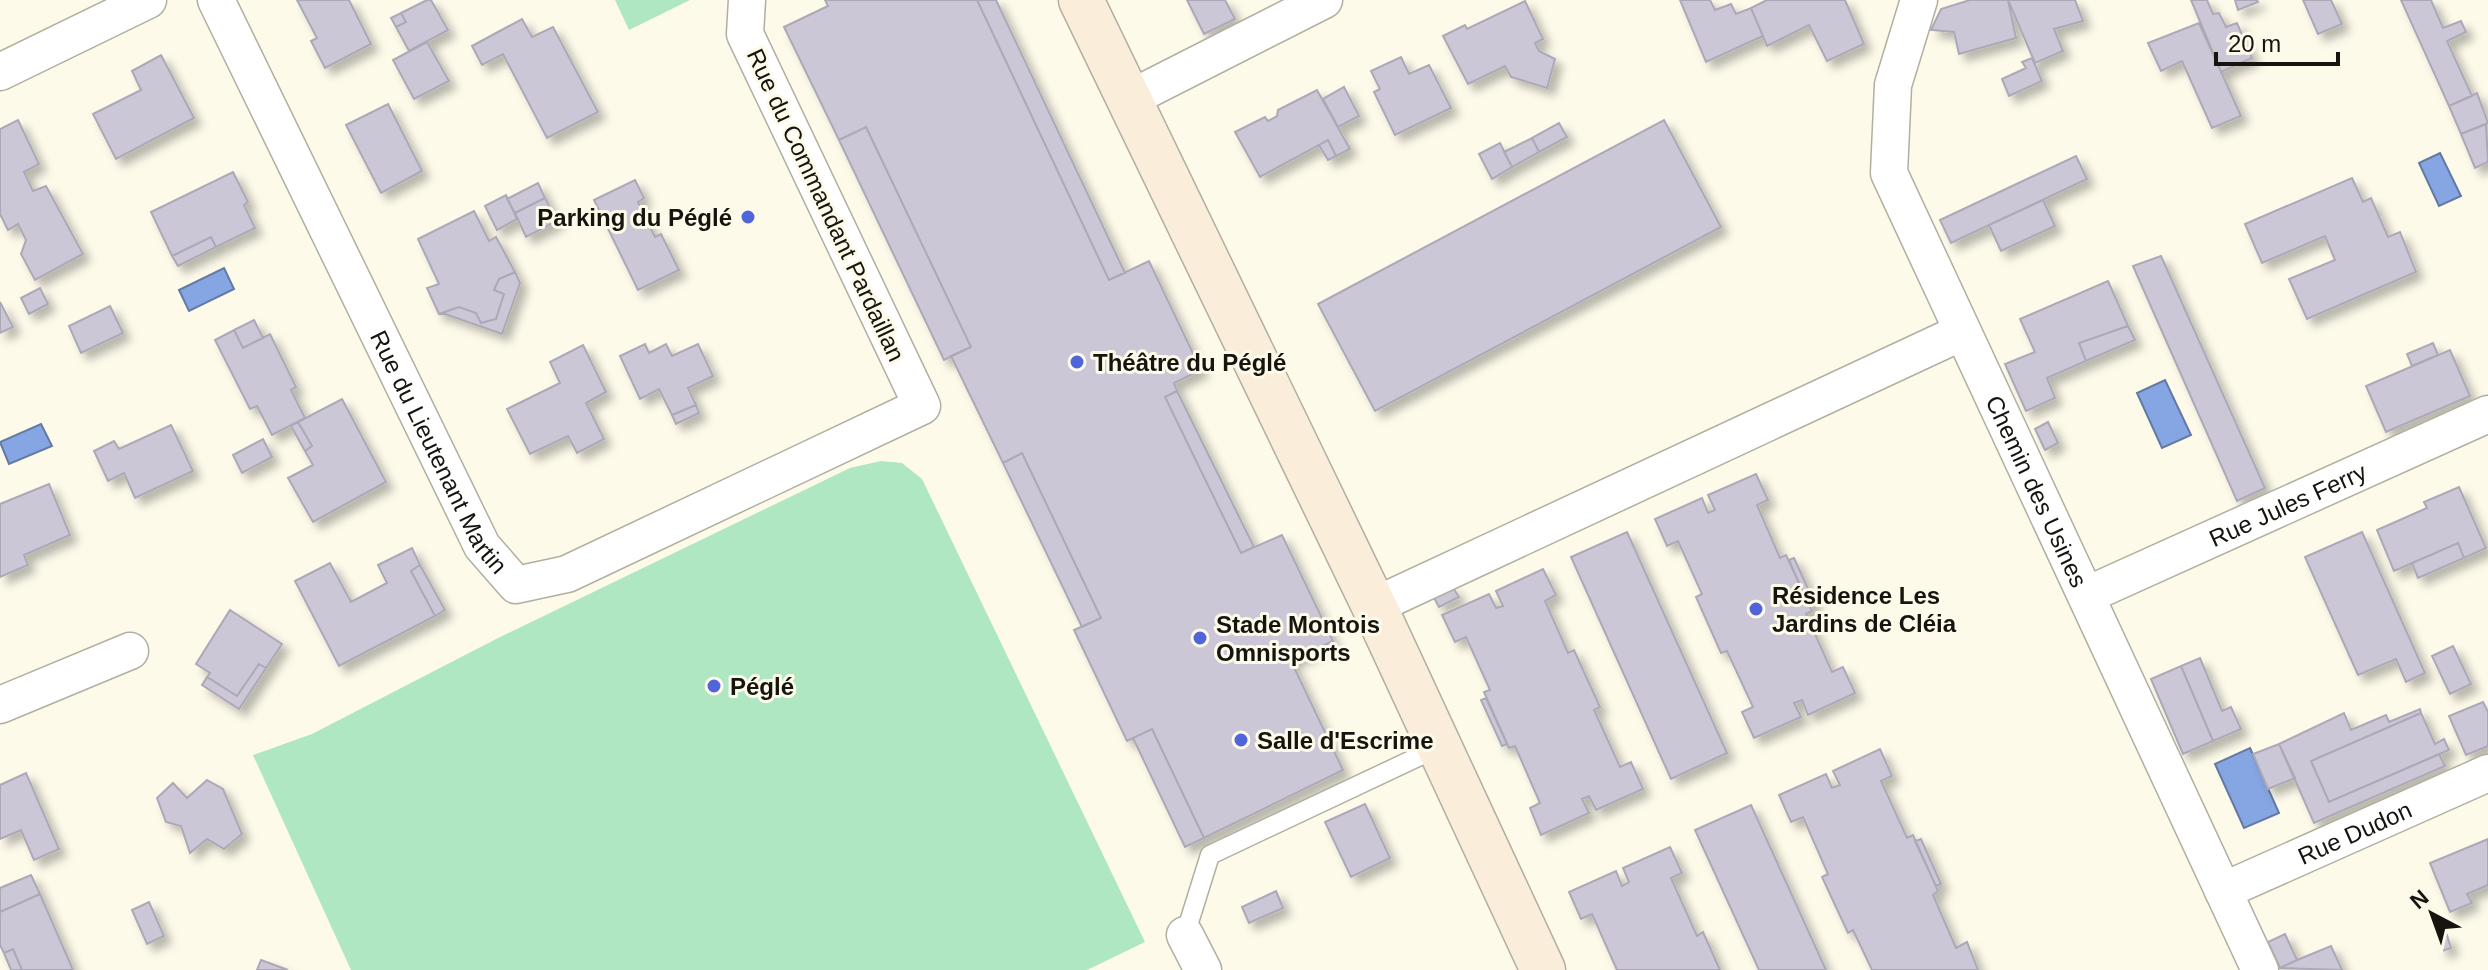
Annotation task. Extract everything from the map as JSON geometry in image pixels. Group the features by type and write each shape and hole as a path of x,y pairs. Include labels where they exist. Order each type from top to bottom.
{"main road":[{"path":"1081,0 1374,606 1543,970"}],"street":[{"path":"0,72 148,0"},
{"name":"Rue du Lieutenant Martin","path":"216,0 482,546 516,585 567,574 922,406"},
{"name":"Rue du Commandant Pardaillan","path":"747,0 745,34 922,406"},
{"path":"1131,98 1324,0"},
{"name":"Chemin des Usines","path":"1919,0 1893,85 1889,173 2260,970"},
{"path":"1374,606 1962,332"},
{"name":"Rue Jules Ferry","path":"2087,595 2488,414"},
{"path":"0,705 130,651"},
{"name":"Rue Dudon","path":"2223,891 2488,773"},
{"path":"1185,935 1203,970"}],"lane":[{"path":"1185,935 1210,855 1440,746"}],"green space":[{"path":"615,0 690,0 629,30"},
{"name":"Péglé","path":"881,461 902,463 922,479 1145,942 1087,970 351,970 253,755 312,734 500,637 850,468"}],"water":[{"path":"2440,153 2461,196 2439,206 2419,163"},
{"path":"224,268 234,289 189,311 179,290"},
{"path":"2165,380 2191,435 2162,448 2137,393"},
{"path":"41,424 52,446 9,464 0,442"},
{"path":"2250,748 2279,813 2244,828 2215,764"}],"building":[{"path":"297,0 349,0 371,44 325,68 311,41 317,38"},
{"path":"431,0 448,30 409,51 396,27 406,22 401,13"},
{"path":"825,0 977,0 1109,280 1149,261 1201,370 1174,383 1177,391 1165,397 1241,553 1282,535 1333,641 1291,661 1343,770 1204,838 1152,729 1127,741 1074,630 1101,618 1022,453 1003,463 951,356 971,347 866,127 839,140 784,27 828,6"},
{"path":"977,0 996,0 1125,273 1109,280"},
{"path":"1187,0 1225,0 1235,19 1204,34"},
{"path":"1680,0 1710,0 1715,10 1731,4 1736,14 1751,8 1763,36 1706,62"},
{"path":"1767,0 1845,0 1864,44 1827,61 1809,25 1767,46 1751,8"},
{"path":"1970,0 2008,0 2016,38 1959,54 1954,32 1931,30 1941,9"},
{"path":"2008,0 2075,0 2083,21 2054,29 2063,51 2035,63"},
{"path":"2191,0 2207,0 2213,14 2219,13 2226,27 2237,23 2252,58 2221,72"},
{"path":"2235,0 2257,0 2258,2 2238,10"},
{"path":"2303,0 2331,0 2342,24 2318,34"},
{"path":"2401,0 2431,0 2443,28 2461,21 2466,32 2447,41 2472,96 2449,106"},
{"path":"1525,1 1543,39 1535,43 1539,51 1555,59 1547,88 1511,77 1505,66 1468,84 1443,36 1465,25 1467,29"},
{"path":"401,13 406,22 396,27 391,18"},
{"path":"522,19 532,37 553,27 598,112 547,138 503,54 482,65 472,46"},
{"path":"2199,23 2241,116 2212,128 2182,61 2161,71 2148,43"},
{"path":"427,42 449,81 414,99 393,60"},
{"path":"161,55 194,118 116,159 93,114 141,90 132,71"},
{"path":"1401,57 1409,74 1429,65 1451,108 1395,135 1374,92 1380,89 1371,71"},
{"path":"2032,58 2042,81 2009,96 2002,79 2026,68 2022,62"},
{"path":"1344,87 1359,116 1338,127 1323,99"},
{"path":"1317,90 1350,149 1336,156 1328,140 1260,177 1235,132 1265,117 1268,121 1277,116 1278,110"},
{"path":"2477,93 2488,123 2461,134 2449,106"},
{"path":"388,104 422,171 381,193 346,125"},
{"path":"18,120 39,164 24,172 33,191 46,186 83,254 35,280 21,254 26,240 18,224 8,230 0,214 0,129"},
{"path":"1664,120 1721,227 1375,411 1318,304"},
{"path":"1559,123 1567,137 1539,152 1532,138"},
{"path":"2486,124 2488,162 2475,168 2461,134"},
{"path":"866,127 971,347 944,360 839,140"},
{"path":"1532,138 1539,152 1512,167 1504,152"},
{"path":"1328,140 1336,156 1328,160 1319,145"},
{"path":"1500,143 1512,167 1492,179 1479,154"},
{"path":"2076,156 2087,179 1951,243 1940,220"},
{"path":"233,172 248,202 244,205 255,228 216,247 211,237 172,256 151,212"},
{"path":"2352,178 2363,202 2371,198 2388,237 2400,232 2416,272 2307,319 2289,279 2335,260 2325,236 2262,263 2245,224"},
{"path":"635,180 644,198 638,202 655,237 661,234 679,270 638,290 594,200"},
{"path":"538,183 545,198 515,213 507,199"},
{"path":"506,195 517,219 497,230 485,206"},
{"path":"545,198 557,221 526,237 515,213"},
{"path":"2043,200 2055,226 2001,251 1989,225"},
{"path":"474,211 489,241 496,237 515,272 499,279 494,290 504,294 496,319 481,323 476,313 459,307 439,314 427,288 439,284 418,239"},
{"path":"211,237 216,247 178,266 172,256"},
{"path":"2161,256 2265,488 2237,501 2133,266"},
{"path":"515,272 520,283 502,334 442,313 459,307 476,313 481,323 496,319 504,294 494,290 499,279"},
{"path":"2108,281 2128,326 2079,343 2086,361 2047,378 2055,398 2026,411 2005,364 2035,352 2020,319"},
{"path":"40,288 48,304 29,314 21,298"},
{"path":"0,302 13,327 0,333"},
{"path":"110,306 123,333 81,353 69,326"},
{"path":"254,320 263,338 243,348 234,330"},
{"path":"2128,326 2135,340 2086,361 2079,343"},
{"path":"234,330 243,348 270,334 296,387 291,390 305,418 272,435 257,406 250,409 215,340"},
{"path":"2433,343 2438,355 2412,366 2407,354"},
{"path":"645,344 649,353 666,344 672,356 698,344 713,376 688,388 696,405 672,415 659,389 640,399 620,356"},
{"path":"583,345 606,392 586,403 604,439 577,453 568,436 530,454 507,409 560,383 550,362"},
{"path":"2450,350 2470,396 2386,432 2366,386"},
{"path":"1177,391 1254,547 1241,553 1165,397"},
{"path":"342,399 386,482 313,522 288,478 313,465 305,451 312,446 298,422"},
{"path":"696,405 699,413 676,424 672,415"},
{"path":"298,422 312,446 305,451 291,426"},
{"path":"2048,422 2058,443 2045,450 2035,429"},
{"path":"171,425 193,471 135,498 124,473 108,481 94,451 114,441 119,449"},
{"path":"263,439 272,457 242,473 233,455"},
{"path":"1022,453 1101,618 1082,627 1003,463"},
{"name":"Résidence Les Jardins de Cléia","path":"1756,474 1768,500 1757,505 1780,558 1786,555 1812,611 1806,614 1832,672 1843,667 1855,693 1808,715 1802,700 1794,703 1801,717 1754,738 1742,712 1753,707 1727,651 1721,653 1696,597 1702,594 1678,541 1667,546 1655,519 1702,498 1708,513 1715,510 1708,495"},
{"path":"49,484 70,535 24,555 28,565 0,577 0,504"},
{"path":"2459,487 2486,548 2464,558 2458,543 2394,571 2377,530 2427,508 2424,502"},
{"path":"1627,532 1727,753 1671,779 1571,557"},
{"path":"2362,532 2425,673 2406,682 2396,659 2358,675 2305,557"},
{"path":"2458,543 2464,558 2418,578 2412,563"},
{"path":"412,548 420,565 411,571 435,616 339,666 295,581 330,563 351,602 387,583 378,565"},
{"path":"1794,558 1815,604 1809,606 1789,560"},
{"path":"420,565 445,610 435,616 411,571"},
{"path":"1543,569 1556,595 1545,601 1568,653 1574,650 1600,707 1594,710 1620,767 1631,762 1643,789 1596,810 1589,796 1582,799 1589,813 1541,835 1530,808 1540,803 1515,746 1509,748 1484,692 1490,690 1466,637 1455,642 1442,615 1489,594 1496,608 1503,606 1496,591"},
{"path":"1452,586 1459,597 1439,607 1433,596"},
{"path":"230,610 282,644 266,668 259,664 237,696 207,677 210,673 196,664"},
{"path":"2453,646 2471,684 2450,694 2432,656"},
{"path":"2200,658 2222,711 2231,707 2241,729 2213,741 2181,666"},
{"path":"259,664 266,668 239,709 202,685 207,677 237,696"},
{"path":"2181,666 2213,741 2183,754 2151,679"},
{"path":"1486,698 1507,744 1502,746 1481,700"},
{"path":"2483,702 2488,712 2488,746 2466,755 2449,716"},
{"path":"2420,709 2421,713 2311,761 2329,802 2439,754 2445,766 2314,823 2279,744 2344,713 2351,730 2386,715 2389,722"},
{"path":"2421,713 2435,744 2444,739 2449,750 2329,802 2311,761"},
{"path":"1152,729 1204,838 1185,847 1133,738"},
{"path":"2279,744 2295,778 2268,789 2253,754"},
{"path":"1880,749 1892,776 1881,781 1907,838 1913,835 1938,891 1933,895 1956,948 1967,942 1978,970 1872,970 1853,930 1848,933 1822,877 1828,874 1803,817 1791,822 1779,795 1826,774 1832,788 1840,785 1833,771"},
{"path":"26,773 59,849 34,860 21,830 0,839 0,785"},
{"path":"207,780 223,789 242,834 224,849 207,839 190,853 181,826 166,822 157,798 173,783 187,798"},
{"path":"1365,804 1390,858 1351,877 1325,822"},
{"path":"1751,805 1826,970 1759,970 1695,830"},
{"path":"1921,839 1941,884 1936,886 1915,841"},
{"path":"2488,839 2488,885 2467,894 2472,903 2450,912 2430,863"},
{"path":"1670,847 1682,873 1671,878 1697,936 1703,932 1720,970 1617,970 1592,914 1581,919 1569,892 1616,871 1622,886 1629,882 1623,868"},
{"path":"31,875 40,894 0,912 0,888"},
{"path":"1276,891 1283,908 1249,923 1242,907"},
{"path":"40,894 73,970 22,970 13,949 4,953 0,945 0,912"},
{"path":"149,902 164,936 147,944 132,910"},
{"path":"2285,934 2297,960 2280,968 2268,942"},
{"path":"2447,935 2451,948 2442,951 2438,938"},
{"path":"2331,946 2342,970 2280,968 2297,960"},
{"path":"13,949 22,970 11,970 4,953"},
{"path":"261,960 288,970 257,970"}],"place":[{"name":"Parking du Péglé","path":"748,217"},
{"name":"Théâtre du Péglé","path":"1077,362"},
{"name":"Résidence Les Jardins de Cléia","path":"1756,609"},
{"name":"Stade Montois Omnisports","path":"1200,638"},
{"name":"Péglé","path":"714,686"},
{"name":"Salle d'Escrime","path":"1241,740"}]}
